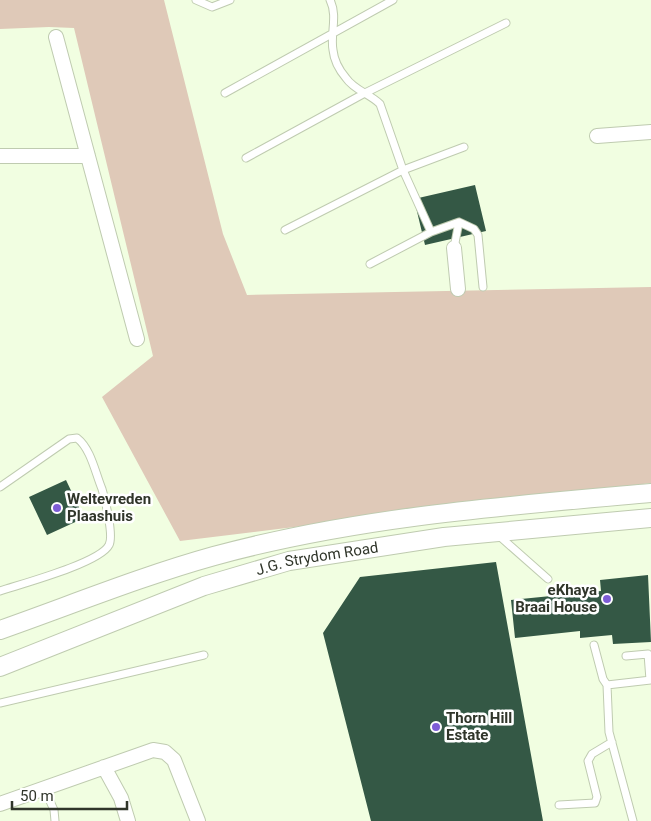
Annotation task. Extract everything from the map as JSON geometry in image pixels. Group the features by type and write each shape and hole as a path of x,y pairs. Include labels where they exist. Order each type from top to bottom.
{"street":[{"path":"56,37 137,339"},
{"path":"597,136 651,132"},
{"path":"0,156 88,156"},
{"path":"454,248 458,289"},
{"name":"J.G. Strydom Road","path":"0,630 171,569 214,556 289,539 394,518 650,491"},
{"name":"J.G. Strydom Road","path":"0,667 204,586 272,565 444,537 651,518"},
{"path":"0,804 154,750 165,752 174,760 198,821"},
{"path":"104,767 122,798 128,821"}],"lane":[{"path":"196,0 212,7 230,0"},
{"path":"330,0 333,8 332,51 338,66 347,80 380,104 403,170 432,232"},
{"path":"225,93 394,0"},
{"path":"246,158 365,93 506,23"},
{"path":"285,230 403,170 464,147"},
{"path":"454,248 459,222"},
{"path":"370,264 432,232 459,222 474,229 478,235 482,287"},
{"path":"0,487 69,439 77,438 84,444 105,497 111,540 106,549 73,568 0,590"},
{"path":"495,532 548,579"},
{"path":"594,645 603,679 608,684 609,732 633,821"},
{"path":"608,684 651,680 648,654 626,656"},
{"path":"0,703 204,655"},
{"path":"559,805 595,803 596,797 588,762 592,754 612,742"},
{"path":"44,788 54,810 55,821"}],"shaded area":[{"path":"0,0 164,0 223,234 247,295 651,287 651,483 180,541 102,397 153,356 74,28 0,29"}],"building":[{"path":"475,185 486,231 425,245 414,199"},
{"name":"Weltevreden Plaashuis","path":"66,480 84,518 47,535 29,497"},
{"name":"Thorn Hill Estate","path":"496,562 543,821 371,821 323,633 360,577"},
{"path":"648,575 651,642 613,644 612,635 580,638 580,631 515,638 511,600 601,591 600,580"}],"place":[{"name":"Weltevreden Plaashuis","path":"57,508"},
{"name":"eKhaya Braai House","path":"607,599"},
{"name":"Thorn Hill Estate","path":"436,727"}]}
